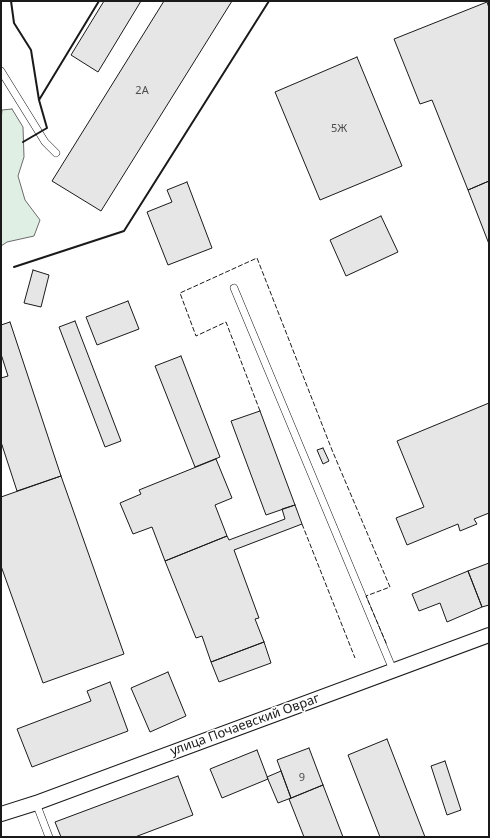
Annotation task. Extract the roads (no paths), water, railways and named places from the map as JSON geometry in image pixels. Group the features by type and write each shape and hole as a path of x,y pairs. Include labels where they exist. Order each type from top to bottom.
{"street":[{"name":"улица Почаевский Овраг","path":"1,814 36,803 489,634"}],"lane":[{"path":"1,71 45,142 56,153"},
{"path":"234,288 393,670"},
{"path":"36,803 49,837"}]}
